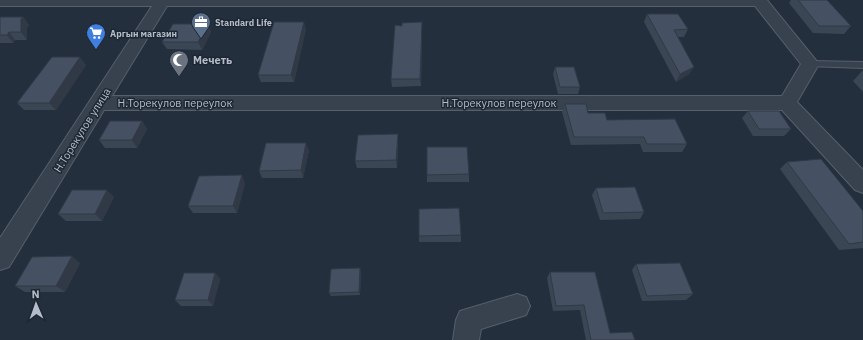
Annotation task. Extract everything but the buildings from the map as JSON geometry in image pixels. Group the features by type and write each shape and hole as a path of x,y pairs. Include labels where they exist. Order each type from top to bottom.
{"street":[{"path":"3,2 162,0 759,1 810,64 787,102 863,184"},
{"name":"Н.Торекулов улица","path":"0,258 99,103 162,0"},
{"name":"Н.Торекулов переулок","path":"99,103 787,102"},
{"path":"466,340 469,320 517,306"}],"lane":[{"path":"810,64 863,65"}],"place":[{"name":"Standard Life","path":"201,39"},
{"name":"Аргын магазин","path":"96,50"},
{"name":"Мечеть","path":"179,77"}]}
